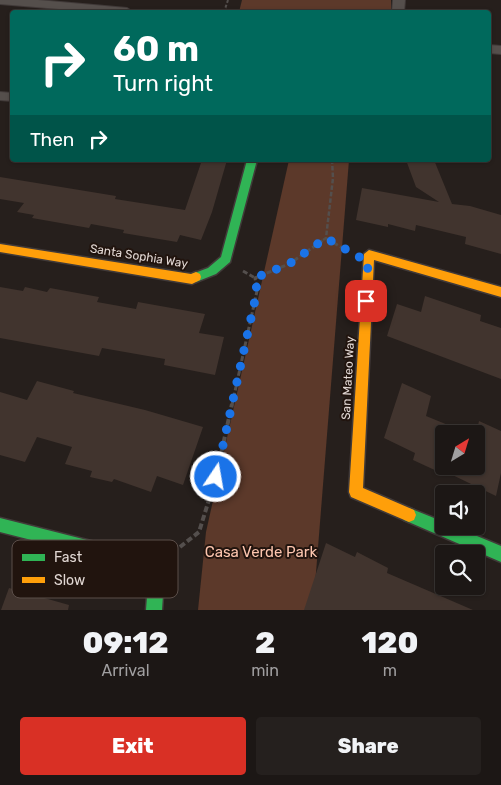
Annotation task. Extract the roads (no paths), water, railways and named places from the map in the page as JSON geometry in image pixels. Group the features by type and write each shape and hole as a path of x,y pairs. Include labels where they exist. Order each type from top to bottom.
{"street":[{"path":"0,0 106,10"},
{"name":"Santa Sophia Way","path":"0,248 192,279 212,271 226,259 251,162"},
{"name":"San Mateo Way","path":"501,292 369,254 356,492 501,554"},
{"path":"0,524 63,540"}],"park label":[{"name":"Casa Verde Park","path":"261,552"}]}
